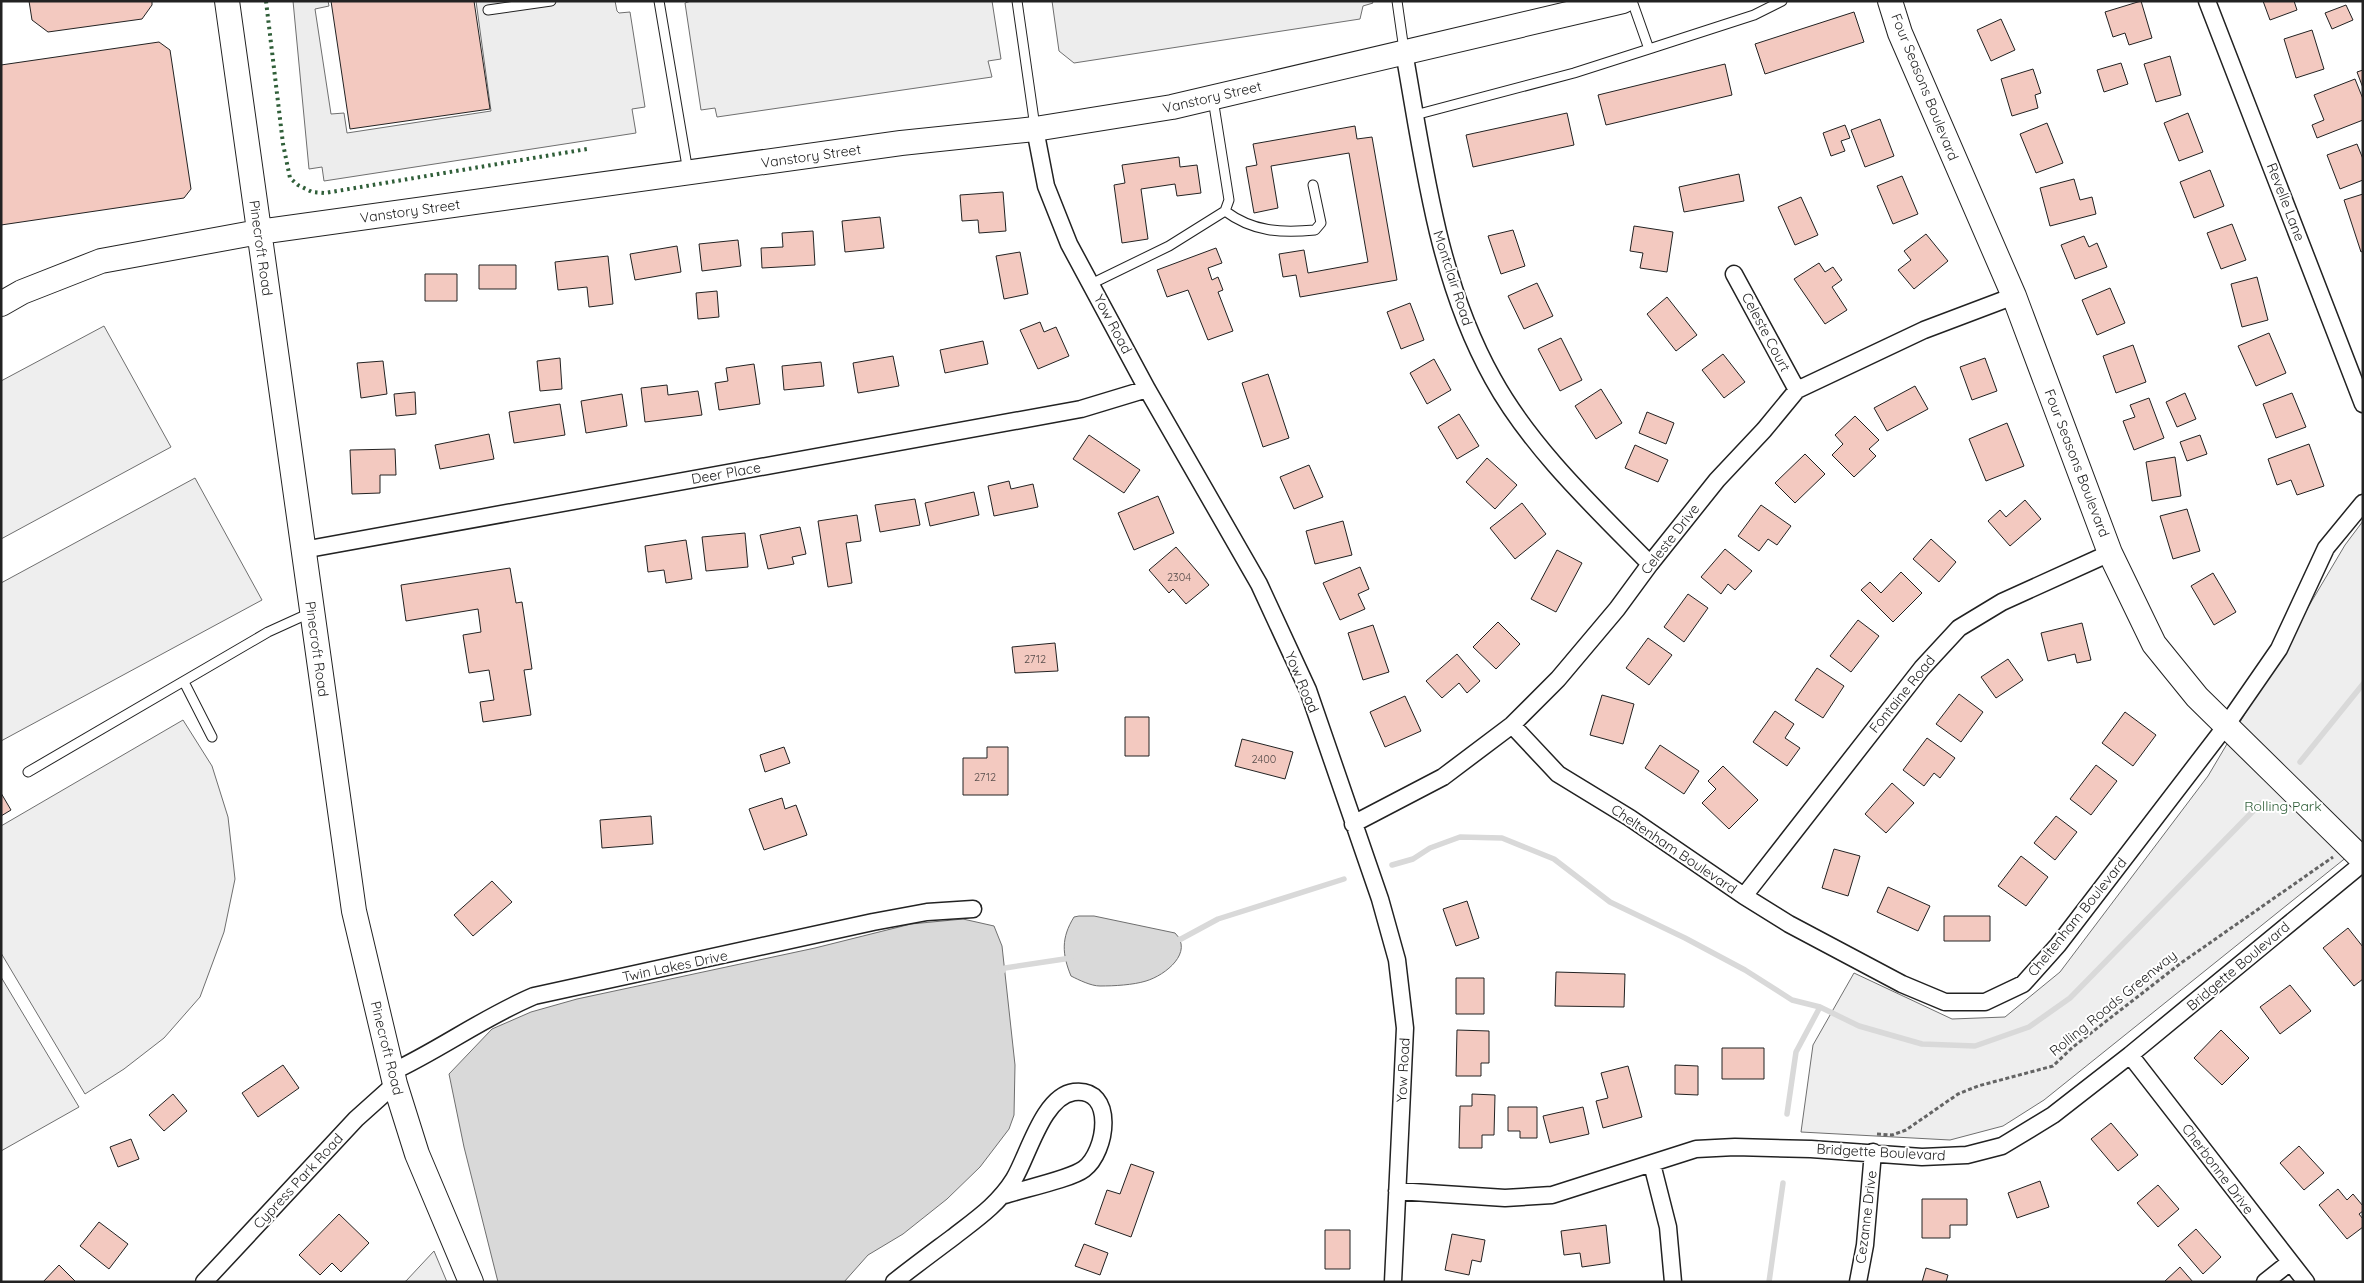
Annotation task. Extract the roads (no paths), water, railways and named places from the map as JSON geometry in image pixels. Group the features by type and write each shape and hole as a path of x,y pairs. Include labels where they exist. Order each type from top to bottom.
{"street":[{"name":"Pinecroft Road","path":"227,1 354,911 394,1078 417,1154 471,1282"},
{"name":"Vanstory Street","path":"1,304 22,292 100,260 259,232 902,143 1035,129 1172,107 1623,1"},
{"name":"Four Seasons Boulevard","path":"1890,1 1900,33 2014,296 2110,552 2154,644 2197,698 2358,857"},
{"name":"Revelle Lane","path":"2208,1 2363,404"},
{"name":"Montclair Road","path":"1404,52 1433,215 1460,309 1493,380 1531,435 1579,492 1650,564"},
{"name":"Yow Road","path":"1035,129 1046,186 1068,244 1147,389 1259,584 1308,690 1380,900 1397,960 1405,1028 1393,1282"},
{"name":"Celeste Court","path":"1734,274 1797,390"},
{"name":"Celeste Drive","path":"1353,824 1443,777 1512,725 1558,679 1617,609 1717,480 1764,430 1797,390 1924,330 2014,296"},
{"name":"Deer Place","path":"303,550 1071,410 1147,389"},
{"name":"Cheltenham Boulevard","path":"1512,725 1558,774 1630,818 1744,896 1789,924 1902,984 1944,1002 1986,1002 2023,984 2052,952 2225,727 2279,649 2326,548 2363,503"},
{"name":"Fontaine Road","path":"1744,896 1922,668 1959,628 2002,602 2110,552"},
{"name":"Bridgette Boulevard","path":"1397,1190 1505,1198 1552,1195 1696,1149 1735,1147 1873,1152 1922,1157 1967,1156 2002,1146 2053,1115 2130,1055 2358,857"},
{"name":"Twin Lakes Drive","path":"394,1078 483,1020 534,996 873,922 926,912 973,909"},
{"name":"Cherbonne Drive","path":"2130,1055 2306,1282"},
{"name":"Cypress Park Road","path":"204,1282 394,1078"},
{"path":"894,1282 990,1210 1005,1195 1045,1115 1059,1099 1072,1092 1086,1092 1098,1101 1103,1114 1103,1138 1098,1152 1083,1170 1005,1195"},
{"name":"Cezanne Drive","path":"1858,1282 1865,1246 1873,1152"},
{"path":"1652,1164 1668,1227 1673,1282"},
{"path":"2265,1282 2289,1262"}],"lane":[{"path":"488,10 551,1"},
{"path":"659,1 688,173"},
{"path":"1017,1 1035,129"},
{"path":"1397,1 1404,52"},
{"path":"1632,1 1649,49"},
{"path":"1416,115 1574,73 1754,15 1782,1"},
{"path":"1091,284 1169,246 1225,211 1229,200 1213,97"},
{"path":"1225,211 1240,222 1253,227 1289,232 1315,230 1321,223 1313,186"},
{"path":"28,772 268,632 312,612"},
{"path":"184,682 212,737"}],"waterway":[{"path":"2300,762 2363,684"},
{"path":"1392,865 1413,859 1430,848 1460,837 1502,838 1554,859 1610,902 1685,938 1745,970 1792,1000 1820,1007 1859,1026 1922,1044 1975,1046 2029,1027 2070,998 2261,803"},
{"path":"1174,941 1218,919 1344,879"},
{"path":"1001,973 1005,968 1071,958"},
{"path":"1787,1114 1796,1052 1820,1007"},
{"path":"1769,1282 1783,1183"}],"park label":[{"name":"Rolling Park","path":"2283,806"}]}
